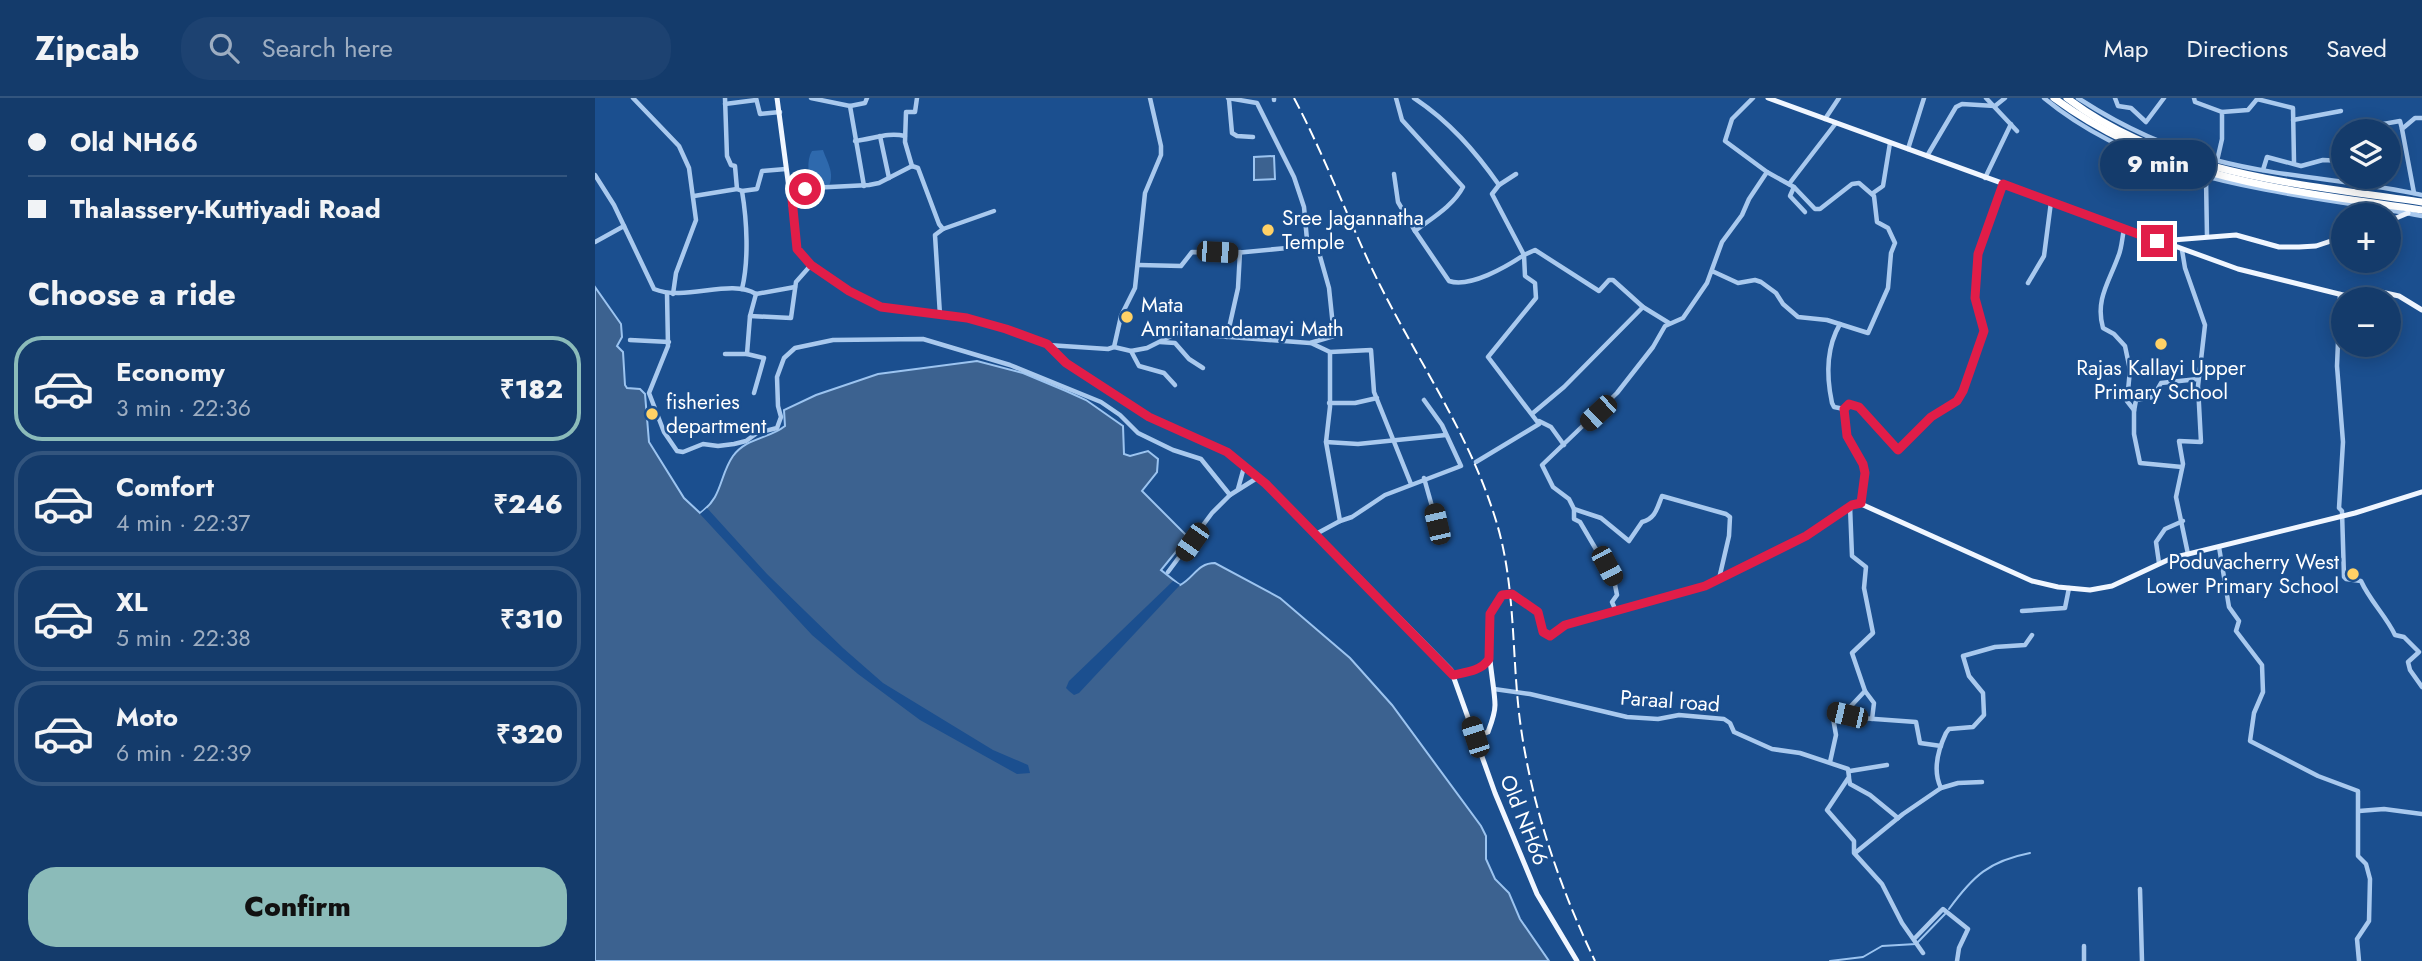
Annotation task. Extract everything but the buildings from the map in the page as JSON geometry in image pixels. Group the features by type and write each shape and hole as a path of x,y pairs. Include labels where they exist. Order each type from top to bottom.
{"highway":[{"path":"2054,98 2116,137 2187,167 2264,186 2422,210"},
{"path":"2067,98 2120,131 2150,145 2197,161 2248,175 2422,202"}],"main road":[{"name":"Old NH66","path":"778,98 797,249 811,265 849,291 881,307 940,315 1006,329 1047,344 1066,363 1149,417 1177,432 1208,442 1227,452 1266,484 1453,675 1537,894 1577,961"},
{"path":"1768,98 2238,270 2331,292"},
{"path":"2401,217 2408,214"},
{"path":"2157,241 2207,236 2248,237 2279,247 2299,247 2316,246 2331,241"},
{"path":"2401,297 2422,310"},
{"path":"1475,737 1486,734 1495,708 1489,659 1490,614 1502,595 1512,594 1538,612 1543,632 1550,636 1565,625 1705,586 1806,536 1850,506 1861,503 2032,581 2090,590 2112,586 2188,554 2342,516 2422,492"}],"street":[{"path":"633,98 679,146 689,168 694,196 696,220 670,293 669,342 649,393 664,432 675,449 680,452 703,444 734,444 746,441 757,433 777,428 781,417 777,402 777,374 787,354 800,346 832,340 903,337 951,345 1010,365 1101,402 1139,433 1173,450 1201,459 1230,495"},
{"path":"811,98 850,106 865,103 867,98"},
{"path":"917,98 915,112 906,112 905,136 912,166 920,172 943,229"},
{"path":"1114,347 1121,316 1135,288 1145,193 1161,155 1150,98"},
{"path":"1253,137 1237,136 1232,132 1228,98 1257,103 1293,177 1304,207 1307,240"},
{"path":"1396,98 1402,120 1463,187 1458,196 1439,214 1415,231"},
{"path":"1414,98 1444,120 1477,154 1499,185"},
{"path":"1712,271 1738,283 1755,280 1761,282 1776,293 1783,304 1798,317 1840,324 1868,333 1888,288 1891,253 1895,243 1888,228 1877,222 1873,193 1859,183 1852,184 1820,209 1815,209 1791,186 1725,141 1732,119 1753,98"},
{"path":"1825,119 1839,98"},
{"path":"1908,149 1924,98"},
{"path":"1986,98 2017,131"},
{"path":"1927,156 1956,107 1962,104 1999,106 2004,98"},
{"path":"2044,98 2083,125 2133,153 2206,178 2292,196 2422,216"},
{"path":"2078,98 2135,132 2217,161 2331,181"},
{"path":"2115,98 2118,106 2131,108 2146,122 2164,98"},
{"path":"2194,98 2196,102 2222,112 2248,110 2258,99 2293,108"},
{"path":"2294,98 2294,162"},
{"path":"742,289 745,275 746,226 736,166 731,164 727,156 725,101 756,99 760,114 780,112"},
{"path":"850,106 864,186"},
{"path":"2293,120 2341,111"},
{"path":"2217,161 2222,139 2222,112"},
{"path":"2402,129 2415,118 2422,118"},
{"path":"1805,212 1790,196 1791,186 1836,123"},
{"path":"1985,178 2011,124"},
{"path":"2401,125 2414,193"},
{"path":"855,141 884,134 905,136"},
{"path":"880,136 889,178"},
{"path":"1873,193 1883,186 1890,143"},
{"path":"2263,170 2267,157 2301,166 2331,160"},
{"path":"791,189 864,186 889,178 912,166"},
{"path":"694,196 757,189 762,171 788,169"},
{"path":"1394,174 1398,202 1444,277 1453,283 1499,271 1535,250 1599,290 1609,280 1613,280 1643,307 1669,323 1678,323 1712,271 1722,242 1767,172"},
{"path":"1516,174 1499,185 1492,194 1524,255 1525,276 1535,284 1536,298 1488,357 1539,421 1551,427 1564,445"},
{"path":"595,175 624,226 654,289 670,293 742,289 756,294 795,287"},
{"path":"2206,178 2207,236"},
{"path":"1844,409 1849,404 1859,407 1898,450 1931,417 1957,401 1984,331 1975,298 1978,254 2003,184"},
{"path":"2385,189 2422,195"},
{"path":"2028,283 2044,256 2051,202"},
{"path":"940,315 935,235 943,229 994,211"},
{"path":"595,242 624,226"},
{"path":"2124,229 2120,252 2104,284 2100,320 2103,328 2114,334 2125,346 2130,370 2127,401 2134,411"},
{"path":"1139,265 1181,266 1192,252 1240,252 1286,248 1307,240 1316,242 1324,264 1334,336 1310,343"},
{"path":"2182,250 2185,268 2205,325 2198,379 2201,442 2179,441 2182,467 2176,497 2188,554"},
{"path":"1227,337 1238,288 1240,252"},
{"path":"750,316 791,318 795,287 811,265"},
{"path":"747,354 750,316 756,294"},
{"path":"1533,413 1564,387 1643,307"},
{"path":"1616,611 1612,602 1617,594 1614,580 1580,522 1574,519 1574,509 1569,499 1553,486 1542,465 1616,393 1654,347 1669,323"},
{"path":"1840,324 1831,342 1827,360 1832,403 1834,407 1844,409"},
{"path":"1047,344 1095,349 1114,347 1131,351 1147,348 1177,333 1310,343 1330,352 1371,350 1373,383 1377,398 1411,484"},
{"path":"630,340 669,342"},
{"path":"1159,342 1171,341 1189,359 1203,368"},
{"path":"1131,351 1139,366 1164,373 1175,386"},
{"path":"1330,352 1326,442 1340,521"},
{"path":"725,354 747,354 764,358 754,393"},
{"path":"2336,357 2343,442 2339,508 2342,516 2344,577 2361,581 2369,598 2389,622 2395,635 2404,637 2419,652 2408,662 2410,670 2422,687"},
{"path":"2182,467 2140,463 2134,434 2136,400 2153,397 2161,383 2198,379"},
{"path":"1329,403 1355,403 1377,398"},
{"path":"1315,535 1352,517 1385,495 1461,466 1425,400"},
{"path":"1844,409 1847,436 1863,464 1865,473 1861,503"},
{"path":"1476,462 1537,427 1539,421"},
{"path":"1326,442 1394,441 1446,435"},
{"path":"1238,489 1244,467"},
{"path":"1168,572 1212,513 1230,495 1257,478"},
{"path":"1424,478 1437,524"},
{"path":"1574,509 1601,518 1629,541 1641,522 1648,520 1657,510 1662,496 1730,517 1729,536 1719,579"},
{"path":"1850,506 1851,556 1864,563 1864,589 1873,633 1852,653 1865,691 1874,703 1873,719"},
{"path":"2159,564 2156,542 2165,529 2183,522"},
{"path":"2219,547 2229,607 2239,621 2236,631 2262,665 2263,692 2254,713 2250,741 2318,776 2358,791 2358,856 2367,867 2371,911 2369,921 2357,939 2359,961"},
{"path":"2022,611 2064,608 2069,588"},
{"path":"1941,788 1936,767 1949,729 1973,727 1984,715 1983,693 1969,676 1963,656 1995,648 2025,645 2032,635"},
{"path":"1453,675 1475,670 1485,665 1489,659"},
{"name":"Paraal road","path":"1494,690 1530,694 1626,717 1658,719 1679,715 1724,719 1730,723 1734,732 1766,746 1830,762"},
{"path":"1832,712 1850,707 1865,691"},
{"path":"1832,712 1836,735 1830,762 1850,774"},
{"path":"1832,712 1873,719 1916,722 1920,743 1941,746"},
{"path":"1887,765 1850,774 1827,810 1854,841 1854,853 1882,884 1902,923 1923,953"},
{"path":"1850,774 1850,784 1870,794 1898,818"},
{"path":"1854,853 1941,788 1958,783 1982,782"},
{"path":"2359,811 2384,809 2422,814"},
{"path":"2140,889 2142,961"},
{"path":"1916,941 1943,909 1968,929 1959,948 1958,961"},
{"path":"2084,946 2084,961"}],"shaded area":[{"path":"823,150 830,168 831,181 829,186 814,187 809,174 809,159 812,151"},
{"path":"1274,156 1275,179 1254,180 1254,157"},
{"path":"595,287 621,324 622,337 617,346 623,352 625,385 627,388 640,389 645,394 649,442 684,498 700,513 713,500 733,456 745,445 785,426 784,410 816,395 878,374 977,361 1023,373 1066,391 1086,400 1123,426 1124,454 1130,456 1148,451 1158,459 1157,472 1142,491 1188,537 1161,570 1180,585 1204,565 1215,563 1280,598 1350,658 1392,705 1481,826 1486,836 1486,859 1495,879 1509,893 1520,919 1549,961 595,961"}],"pier":[{"path":"707,508 767,574 883,683 993,750 1028,765 1030,773 1017,774 920,720 858,674 812,635 700,514"},
{"path":"1173,581 1180,585 1079,693 1074,695 1069,691 1066,688 1069,681"}],"waterway":[{"path":"1949,909 1966,887 1983,872 2003,860 2030,853"},
{"path":"1830,961 1863,957 1882,946 1916,944 1945,914"}],"railway":[{"path":"1294,98 1373,271 1447,407 1487,493 1507,570 1519,713 1530,777 1557,871 1595,961"}],"place":[{"name":"Sree Jagannatha Temple","path":"1268,230"},
{"name":"Mata Amritanandamayi Math","path":"1127,317"},
{"name":"Rajas Kallayi Upper Primary School","path":"2161,344"},
{"name":"fisheries department","path":"652,414"},
{"name":"Poduvacherry West Lower Primary School","path":"2353,574"}],"route":[{"path":"805,189 791,189 797,249 811,265 849,291 881,307 967,318 1047,344 1066,363 1149,417 1177,432 1208,442 1227,452 1266,484 1453,675 1475,670 1485,665 1489,659 1490,614 1502,595 1512,594 1538,612 1541,615 1543,632 1550,636 1565,625 1705,586 1806,536 1852,505 1861,503 1865,473 1863,464 1847,436 1844,409 1849,404 1859,407 1898,450 1931,417 1957,401 1984,331 1975,298 1978,254 1982,236 1993,215 2003,184 2157,241"}]}
